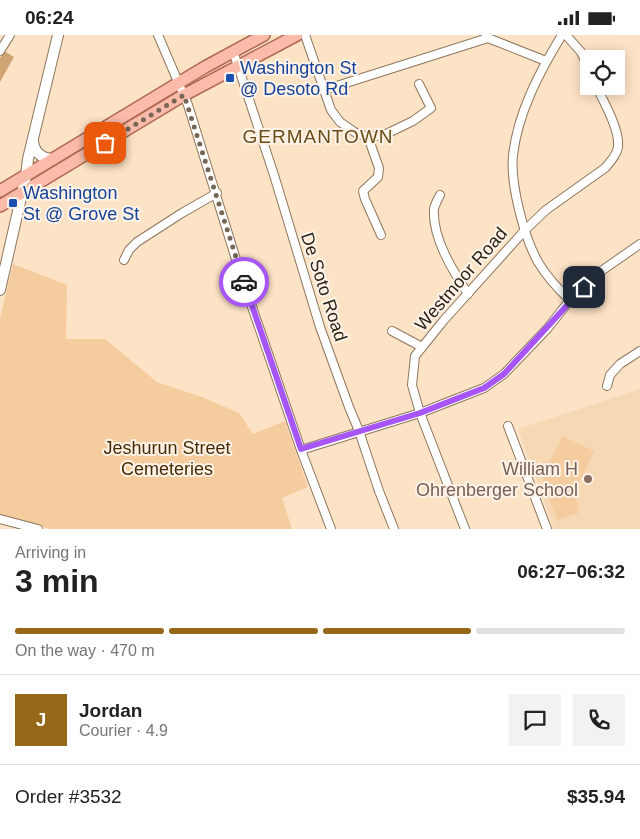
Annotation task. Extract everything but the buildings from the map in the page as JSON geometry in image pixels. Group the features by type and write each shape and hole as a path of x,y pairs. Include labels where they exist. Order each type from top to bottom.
{"main road":[{"path":"0,290 26,176 28,159 58,35"},
{"path":"0,191 232,51 264,35"},
{"path":"0,206 184,95 297,35"},
{"path":"33,141 34,148 38,154 54,159"}],"street":[{"path":"0,51 10,35"},
{"path":"158,35 184,95 217,193 239,269 301,449 331,529"},
{"path":"305,35 331,110 340,123 356,133 368,137 384,135 413,121 430,108 419,84"},
{"path":"570,300 555,286 538,261 525,230 515,191 513,156 518,131 528,101 546,61 564,35 580,52"},
{"path":"324,90 487,37 546,61"},
{"name":"De Soto Road","path":"232,51 274,175 320,327 349,407 360,431 379,491 394,529"},
{"name":"Westmoor Road","path":"466,529 420,413 412,385 415,356 444,320 525,230 546,210 605,168 618,148 617,134 600,95"},
{"path":"368,137 379,168 378,177 363,191 364,199 381,235"},
{"path":"124,260 129,250 137,242 217,193"},
{"path":"440,195 434,208 436,226 444,255 468,294"},
{"path":"301,449 420,413 484,388 504,374 547,329 570,300 597,274 640,244"},
{"path":"392,331 422,347"},
{"path":"607,387 610,375 620,364 640,351"},
{"path":"508,426 547,529"},
{"path":"0,519 38,529"}],"shaded area":[{"path":"4,51 14,57 0,82 0,58"},
{"name":"William H Ohrenberger School","path":"640,389 640,529 554,529 518,429"}],"green space":[{"name":"Jeshurun Street Cemeteries","path":"13,264 67,285 66,339 105,339 157,382 202,397 239,413 253,434 285,421 308,487 282,498 292,529 50,529 0,516 0,319"},
{"path":"563,436 594,451 575,492 579,513 557,520 542,476"}],"way so far":[{"path":"105,143 184,95 212,177 244,282"}],"place":[{"name":"Washington St @ Desoto Rd","path":"230,78"},
{"name":"Washington St @ Grove St","path":"13,203"},
{"name":"William H Ohrenberger School","path":"588,479"}],"district":[{"name":"GERMANTOWN","path":"318,136"}],"route":[{"path":"244,282 301,449 420,413 484,388 504,374 547,329 570,300 584,287"}]}
